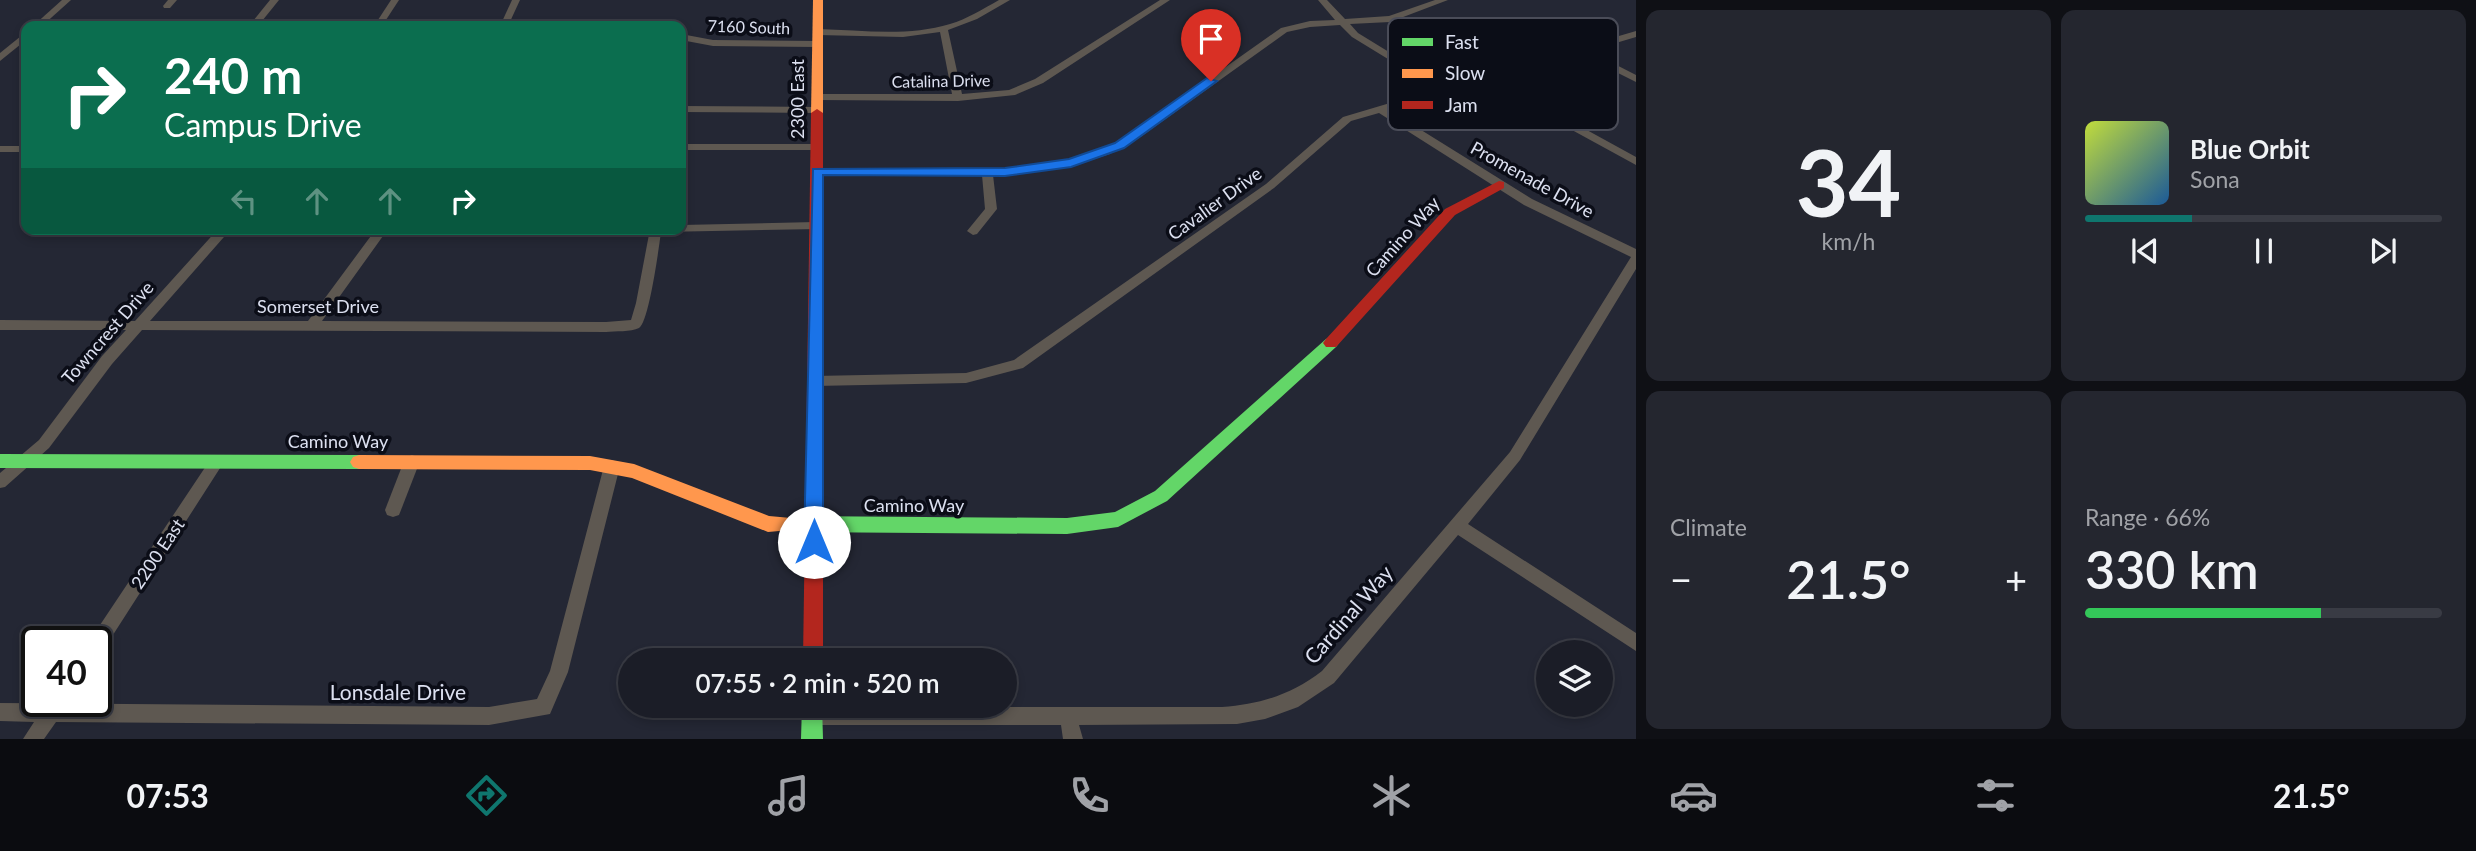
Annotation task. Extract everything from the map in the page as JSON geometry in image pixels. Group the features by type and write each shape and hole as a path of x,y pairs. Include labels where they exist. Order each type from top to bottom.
{"street":[{"path":"43,21 67,0"},
{"path":"257,21 275,0"},
{"path":"381,21 395,0"},
{"path":"506,21 516,0"},
{"name":"2300 East","path":"813,648 818,0"},
{"name":"7160 South","path":"686,38 722,44 942,29 970,20 1006,0"},
{"name":"Catalina Drive","path":"686,109 996,96 1023,89 1166,0"},
{"path":"1322,0 1340,23 1388,56"},
{"path":"1393,18 1444,0"},
{"path":"817,172 987,172 1050,167 1106,152 1149,127 1275,34 1300,25 1388,19"},
{"path":"942,29 947,33 958,97"},
{"name":"Cavalier Drive","path":"1618,39 1636,34"},
{"path":"0,58 21,39"},
{"path":"1618,70 1636,79"},
{"name":"Cavalier Drive","path":"814,381 966,378 1018,363 1270,186 1347,119 1388,105"},
{"name":"Promenade Drive","path":"1379,108 1388,114"},
{"name":"Promenade Drive","path":"1413,130 1499,185 1636,257"},
{"path":"1578,130 1636,162"},
{"path":"686,147 817,147"},
{"path":"0,149 21,149"},
{"path":"973,231 991,209 987,172"},
{"name":"Camino Way","path":"0,461 412,461 612,466 634,471 747,519 768,524 1067,526 1104,522 1141,509 1161,496 1347,329 1450,212 1499,185"},
{"path":"686,229 816,226"},
{"name":"Towncrest Drive","path":"0,482 44,444 86,386 220,235"},
{"path":"312,326 378,235"},
{"name":"Somerset Drive","path":"0,326 606,327 636,324 643,303 655,235"},
{"name":"Cardinal Way","path":"1017,715 1223,716 1258,713 1283,705 1328,677 1458,526 1523,444 1636,257"},
{"name":"2200 East","path":"109,626 218,460"},
{"path":"393,510 412,461"},
{"name":"Lonsdale Drive","path":"112,708 489,716 543,707 559,672 612,466"},
{"path":"1458,526 1636,643"},
{"name":"Lonsdale Drive","path":"0,712 21,710"},
{"path":"1068,716 1073,739"},
{"path":"33,739 47,717"},
{"path":"811,739 812,718"}],"traffic: fast":[{"path":"796,524 1067,526 1118,519 1161,496 1331,343"},
{"path":"0,461 359,462"},
{"path":"812,718 812,739"}],"traffic: slow":[{"path":"817,113 818,0"},
{"path":"359,462 590,463 634,471 768,524 796,524"}],"traffic: jam":[{"path":"813,648 817,113"},
{"path":"1331,343 1450,212 1499,185"}],"route":[{"path":"814,542 817,172 1005,172 1071,163 1119,145 1149,127 1211,81"}]}
